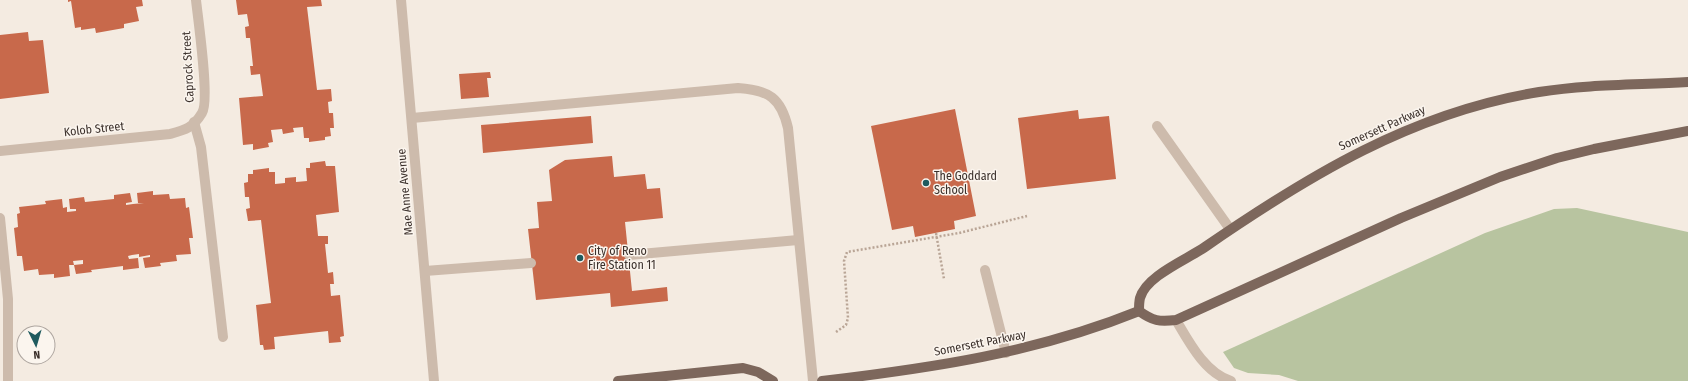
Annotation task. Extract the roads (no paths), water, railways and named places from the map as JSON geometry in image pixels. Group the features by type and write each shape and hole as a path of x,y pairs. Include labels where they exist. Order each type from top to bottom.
{"main road":[{"name":"Somersett Parkway","path":"822,381 922,368 1006,352 1076,334 1139,311 1140,298 1145,288 1155,278 1189,258 1230,229 1308,179 1350,156 1397,134 1433,120 1511,98 1540,92 1595,86 1688,82"},
{"path":"1139,311 1160,322 1176,320 1401,218 1500,177 1557,158 1609,145 1688,130"},
{"path":"618,381 743,368 758,372 773,381"}],"street":[{"name":"Caprock Street","path":"192,125 203,112 204,90 196,0"},
{"name":"Mae Anne Avenue","path":"401,0 434,381"},
{"path":"412,118 738,88 753,89 770,94 779,103 785,115 788,128 813,381"},
{"name":"Kolob Street","path":"0,151 170,134 192,125"},
{"path":"192,125 201,148 223,337"},
{"path":"1157,126 1230,229"},
{"path":"0,218 8,298 8,381"},
{"path":"629,255 798,240"},
{"path":"425,271 531,263"},
{"path":"985,270 1006,352"},
{"path":"1176,320 1191,344 1214,373 1231,381"}],"place":[{"name":"The Goddard School","path":"926,183"},
{"name":"City of Reno Fire Station 11","path":"580,258"}]}
